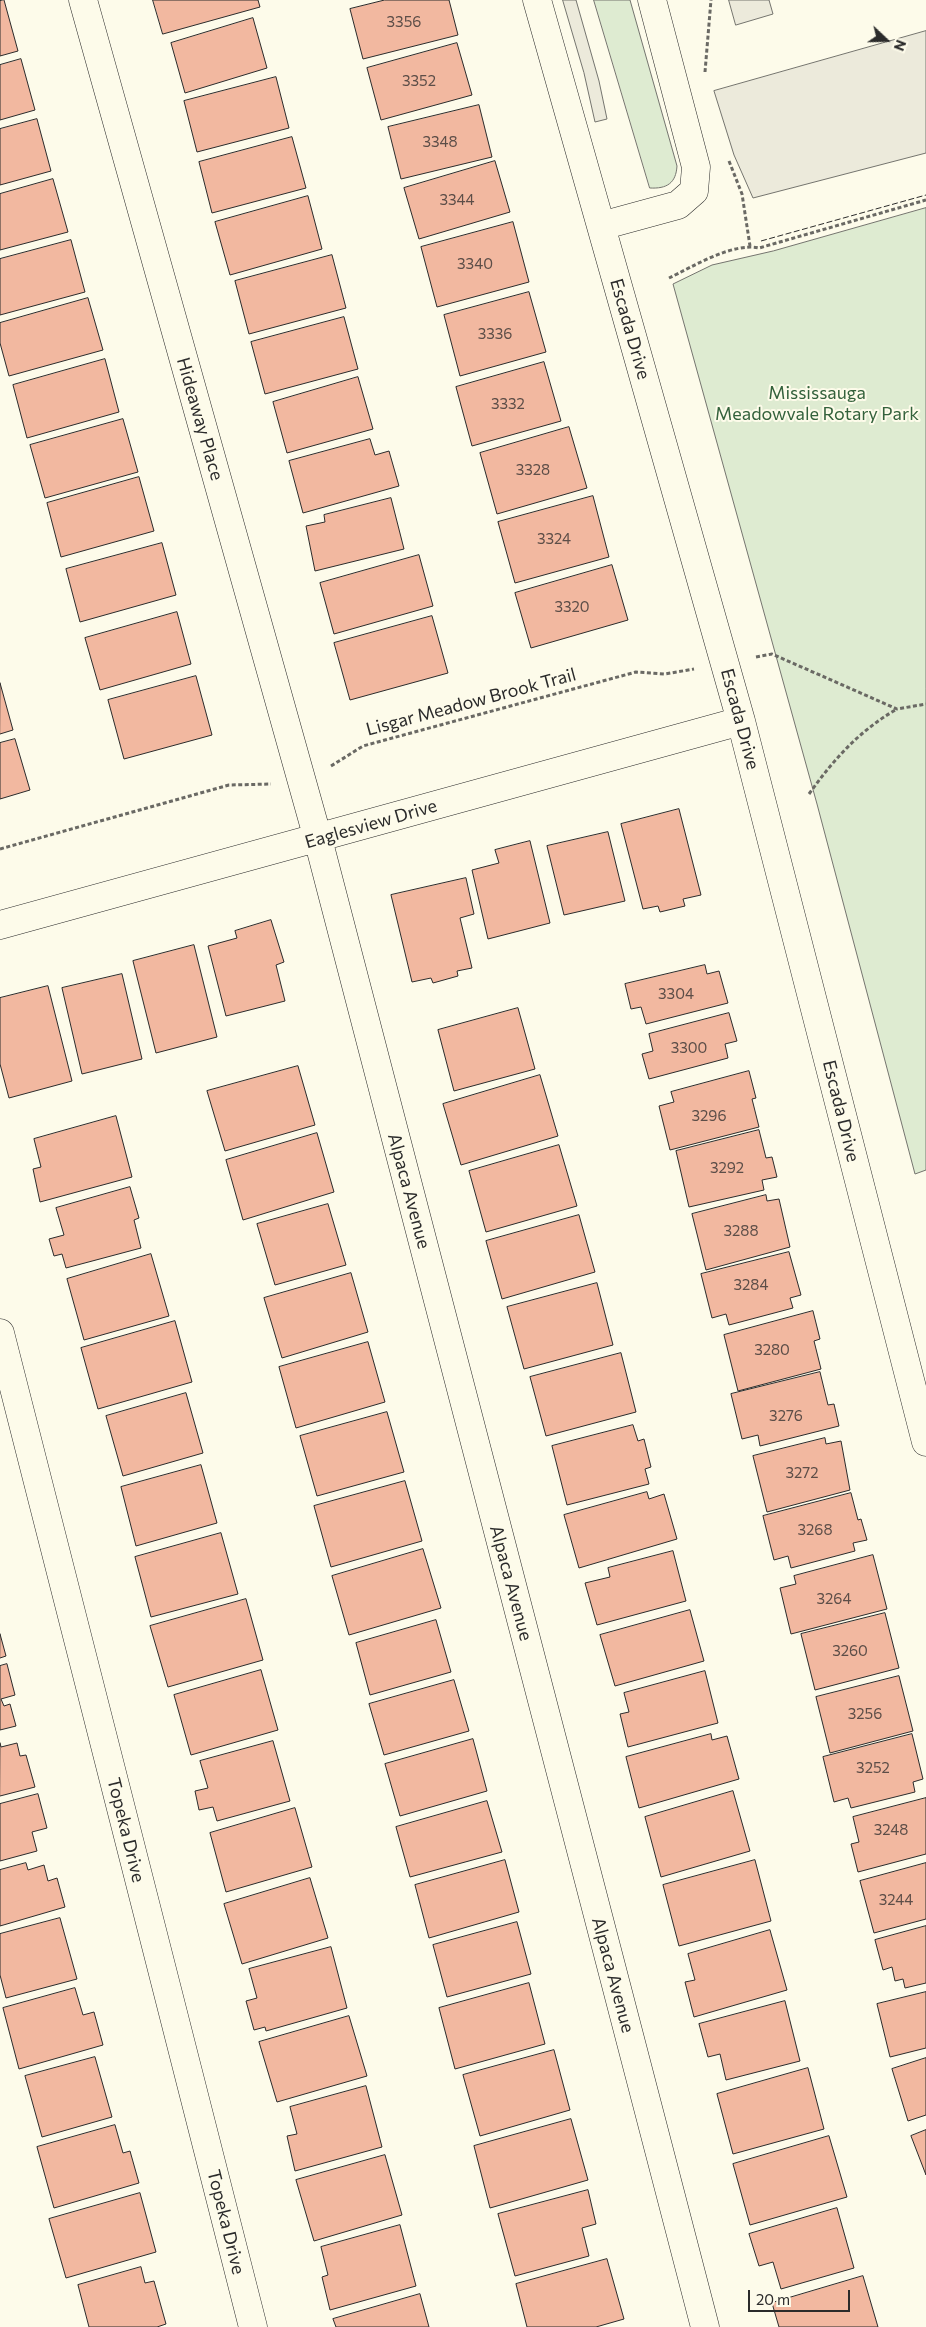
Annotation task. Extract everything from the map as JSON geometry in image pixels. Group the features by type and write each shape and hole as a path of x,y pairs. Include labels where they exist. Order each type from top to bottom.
{"street":[{"name":"Hideaway Place","path":"83,0 318,839"},
{"name":"Escada Drive","path":"537,0 741,721 920,1397 926,1442"},
{"path":"601,226 678,205 694,191 696,167 652,0"},
{"name":"Eaglesview Drive","path":"0,925 741,721"},
{"name":"Alpaca Avenue","path":"318,839 705,2327"},
{"name":"Topeka Drive","path":"0,1333 253,2327"}],"path":[{"path":"705,79 711,0"},
{"path":"728,158 742,194 750,246"},
{"path":"669,278 710,258 750,246 758,248 926,200"},
{"path":"772,654 896,709"},
{"name":"Lisgar Meadow Brook Trail","path":"0,849 229,785 265,785 322,772 363,746 636,672 679,672 724,663"},
{"path":"809,794 851,741 875,722 896,709 926,704"}],"green space":[{"path":"594,0 630,0 677,166 675,177 666,186 650,188"},
{"name":"Mississauga Meadowvale Rotary Park","path":"926,208 926,1170 915,1174 817,804 673,284 712,265 773,251"}],"shaded area":[{"path":"563,0 576,0 599,81 607,119 595,122 584,73"},
{"path":"729,0 769,0 773,14 736,25"},
{"path":"926,31 926,153 753,198 734,155 714,91"}],"building":[{"path":"4,0 18,51 0,56 0,1"},
{"path":"153,0 258,0 260,7 163,34"},
{"path":"385,0 449,0 458,35 363,59 350,9"},
{"path":"253,18 267,68 185,93 171,43"},
{"path":"457,43 472,95 381,120 367,68"},
{"path":"21,59 35,110 0,120 0,65"},
{"path":"276,77 289,128 197,152 184,101"},
{"path":"479,105 492,157 401,179 388,127"},
{"path":"37,119 51,171 0,185 0,129"},
{"path":"292,137 306,188 212,213 199,162"},
{"path":"495,161 510,212 419,239 404,188"},
{"path":"53,179 68,232 0,250 0,194"},
{"path":"308,196 322,249 230,275 215,222"},
{"path":"513,222 529,282 437,307 421,247"},
{"path":"71,240 85,292 0,315 0,259"},
{"path":"332,255 346,308 249,334 235,281"},
{"path":"529,292 546,352 460,376 444,315"},
{"path":"88,298 103,350 9,376 0,343 0,323"},
{"path":"344,317 358,369 265,394 251,342"},
{"path":"105,359 119,412 27,438 13,385"},
{"path":"544,362 561,421 472,446 456,387"},
{"path":"358,377 373,429 287,453 273,402"},
{"path":"123,419 138,472 45,498 30,445"},
{"path":"569,427 587,488 497,514 480,453"},
{"path":"370,439 375,455 389,451 399,486 303,513 289,461"},
{"path":"139,477 154,531 61,557 47,503"},
{"path":"593,496 609,557 515,583 498,522"},
{"path":"391,498 404,549 315,571 306,526 325,522 324,515"},
{"path":"162,543 176,595 80,622 66,569"},
{"path":"419,555 433,606 334,634 320,583"},
{"path":"612,565 628,620 531,648 515,593"},
{"path":"177,612 191,664 100,690 85,638"},
{"path":"432,616 448,673 350,700 334,643"},
{"path":"196,676 212,735 124,759 108,700"},
{"path":"0,683 13,730 0,734"},
{"path":"15,739 30,790 0,799 0,743"},
{"path":"679,809 701,895 683,899 685,906 660,912 658,906 643,909 621,824"},
{"path":"608,832 625,901 564,915 547,846"},
{"path":"530,841 550,923 488,939 472,870 499,863 495,850"},
{"path":"466,878 474,914 460,918 472,968 457,971 458,976 433,983 431,978 412,982 391,895"},
{"path":"271,920 284,962 276,965 285,1001 226,1016 208,946 237,938 235,931"},
{"path":"194,945 217,1037 156,1053 133,961"},
{"path":"705,965 707,974 719,971 728,1003 646,1024 641,1007 631,1009 625,984"},
{"path":"122,974 142,1059 82,1074 62,988"},
{"path":"48,986 72,1081 9,1098 0,1064 0,998"},
{"path":"518,1008 535,1069 454,1091 438,1030"},
{"path":"729,1013 737,1041 725,1044 728,1058 649,1079 642,1054 653,1051 649,1034"},
{"path":"298,1066 315,1125 225,1151 207,1091"},
{"path":"749,1071 756,1098 752,1099 759,1127 670,1150 659,1106 674,1102 671,1092"},
{"path":"540,1075 558,1136 461,1165 443,1104"},
{"path":"116,1116 132,1177 40,1202 33,1169 41,1167 34,1139"},
{"path":"759,1130 766,1158 772,1157 777,1177 762,1180 764,1190 689,1207 676,1151"},
{"path":"317,1133 334,1192 243,1220 226,1160"},
{"path":"559,1145 577,1206 486,1232 469,1171"},
{"path":"130,1187 139,1218 134,1220 141,1248 66,1268 62,1254 54,1256 49,1239 64,1235 56,1208"},
{"path":"766,1195 767,1201 779,1199 790,1247 706,1270 692,1214"},
{"path":"328,1204 346,1265 275,1285 257,1224"},
{"path":"579,1215 595,1272 502,1299 486,1241"},
{"path":"789,1252 801,1295 790,1298 793,1308 729,1325 726,1314 712,1318 701,1274"},
{"path":"151,1254 169,1316 84,1340 67,1279"},
{"path":"351,1273 368,1332 282,1358 264,1298"},
{"path":"597,1283 613,1345 524,1369 507,1307"},
{"path":"813,1311 820,1339 814,1341 821,1369 738,1391 724,1335"},
{"path":"175,1321 192,1382 98,1409 81,1348"},
{"path":"368,1342 385,1402 296,1428 279,1367"},
{"path":"621,1353 636,1412 546,1436 530,1377"},
{"path":"820,1372 828,1405 834,1404 839,1426 760,1446 758,1435 742,1439 731,1394"},
{"path":"186,1393 203,1453 123,1476 106,1416"},
{"path":"387,1412 404,1472 317,1496 300,1436"},
{"path":"633,1425 638,1441 644,1439 651,1467 645,1469 649,1484 567,1505 552,1446"},
{"path":"825,1438 826,1444 841,1441 850,1490 767,1512 753,1456"},
{"path":"201,1465 217,1523 136,1546 121,1487"},
{"path":"405,1481 422,1541 331,1567 314,1506"},
{"path":"647,1492 649,1499 664,1494 677,1539 579,1568 564,1515"},
{"path":"851,1493 858,1520 861,1519 867,1540 853,1543 855,1551 791,1568 788,1556 774,1560 763,1516"},
{"path":"221,1533 238,1594 151,1617 135,1557"},
{"path":"423,1549 441,1608 349,1635 332,1576"},
{"path":"673,1551 686,1601 597,1625 585,1583 610,1577 608,1568"},
{"path":"873,1555 887,1609 791,1634 780,1588 796,1584 794,1576"},
{"path":"246,1599 263,1660 168,1687 150,1626"},
{"path":"690,1610 704,1661 615,1686 600,1635"},
{"path":"885,1613 899,1668 815,1690 801,1634"},
{"path":"436,1620 451,1672 370,1695 356,1643"},
{"path":"0,1634 6,1656 0,1658"},
{"path":"7,1664 15,1695 1,1699 4,1706 10,1704 16,1726 0,1730 0,1666"},
{"path":"261,1670 278,1730 191,1755 174,1695"},
{"path":"705,1671 718,1723 628,1747 620,1714 629,1712 624,1693"},
{"path":"899,1676 913,1731 830,1753 816,1697"},
{"path":"454,1680 469,1731 384,1755 369,1704"},
{"path":"711,1734 712,1740 727,1736 739,1779 639,1808 626,1757"},
{"path":"912,1734 923,1779 913,1782 915,1792 851,1808 848,1798 834,1802 823,1757"},
{"path":"473,1739 487,1791 400,1816 385,1764"},
{"path":"273,1741 290,1801 217,1821 213,1807 199,1810 195,1791 208,1788 200,1761"},
{"path":"0,1743 1,1747 17,1743 20,1756 26,1755 35,1787 0,1796"},
{"path":"733,1791 750,1851 661,1877 645,1817"},
{"path":"38,1794 47,1828 32,1832 37,1851 0,1861 0,1804"},
{"path":"926,1798 926,1854 858,1872 851,1844 859,1842 853,1817"},
{"path":"487,1801 502,1852 410,1877 396,1827"},
{"path":"295,1808 312,1867 226,1892 210,1833"},
{"path":"505,1860 519,1912 429,1938 415,1885"},
{"path":"755,1860 771,1921 679,1946 663,1885"},
{"path":"26,1863 28,1870 44,1865 48,1881 57,1878 65,1907 0,1926 0,1870"},
{"path":"926,1863 926,1919 874,1933 860,1881"},
{"path":"310,1878 328,1938 242,1964 224,1904"},
{"path":"60,1918 77,1979 6,1998 0,1975 0,1934"},
{"path":"517,1922 531,1974 447,1997 433,1945"},
{"path":"926,1926 926,1983 905,1988 903,1979 895,1981 892,1967 883,1970 875,1940"},
{"path":"770,1930 787,1990 694,2017 685,1982 695,1980 688,1954"},
{"path":"331,1947 347,2008 266,2031 265,2027 254,2030 246,2001 257,1998 249,1969"},
{"path":"529,1983 545,2044 455,2069 439,2008"},
{"path":"75,1988 83,2015 94,2012 103,2045 19,2069 3,2008"},
{"path":"926,1992 926,2048 890,2057 877,2004"},
{"path":"785,2001 800,2061 726,2080 720,2054 708,2057 699,2024"},
{"path":"349,2016 367,2076 277,2102 259,2042"},
{"path":"554,2050 570,2110 480,2136 463,2075"},
{"path":"95,2057 112,2117 42,2137 25,2076"},
{"path":"926,2058 926,2115 908,2121 892,2069"},
{"path":"808,2068 824,2129 733,2154 717,2094"},
{"path":"366,2086 382,2147 295,2171 287,2136 297,2134 290,2107"},
{"path":"571,2119 588,2180 490,2208 474,2146"},
{"path":"115,2125 123,2153 130,2151 139,2183 54,2208 37,2147"},
{"path":"926,2130 926,2175 911,2136"},
{"path":"829,2136 847,2197 750,2225 733,2164"},
{"path":"385,2155 402,2215 314,2241 296,2180"},
{"path":"588,2190 596,2224 582,2228 589,2256 515,2276 498,2214"},
{"path":"140,2193 156,2252 66,2278 49,2219"},
{"path":"837,2208 854,2268 781,2289 773,2262 759,2266 749,2234"},
{"path":"400,2225 416,2286 330,2310 322,2277 328,2275 321,2247"},
{"path":"607,2259 624,2319 596,2327 527,2327 516,2284"},
{"path":"141,2267 145,2283 154,2281 166,2324 157,2327 89,2327 78,2285"},
{"path":"863,2276 878,2327 779,2327 772,2303"},
{"path":"420,2294 429,2327 336,2327 333,2319"}],"fence":[{"path":"761,241 926,195"}]}
